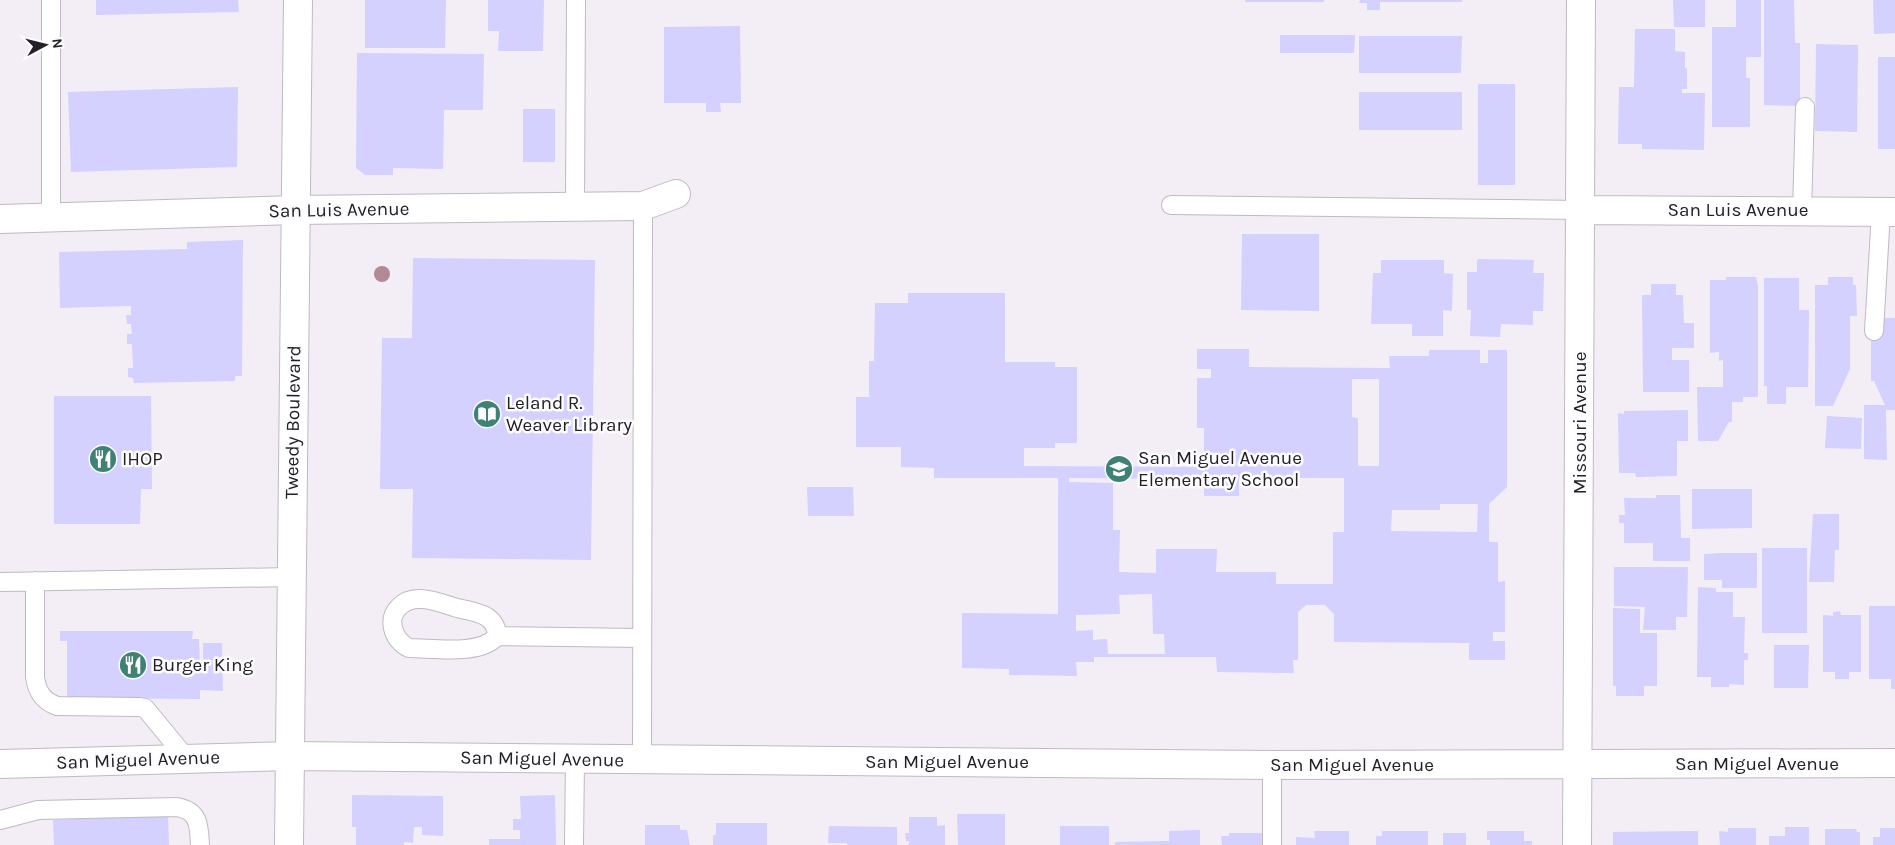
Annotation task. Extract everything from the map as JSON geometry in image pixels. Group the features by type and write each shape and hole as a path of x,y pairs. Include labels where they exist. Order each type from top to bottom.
{"street":[{"name":"Tweedy Boulevard","path":"289,845 298,0"},
{"name":"Missouri Avenue","path":"1577,845 1581,0"},
{"name":"San Luis Avenue","path":"0,218 295,210 642,206 676,194"},
{"name":"San Luis Avenue","path":"1581,210 1888,212"},
{"name":"San Miguel Avenue","path":"0,764 290,756 1272,765 1895,763"}],"lane":[{"path":"51,0 51,218"},
{"path":"575,206 576,0"},
{"path":"1802,211 1805,107"},
{"path":"1171,205 1581,210"},
{"path":"642,206 642,760"},
{"path":"1874,331 1888,212"},
{"path":"0,582 292,577"},
{"path":"35,581 34,677 36,686 46,702 57,706 145,708 187,759"},
{"path":"422,599 483,615 497,629 497,636 493,642 476,648 409,648 395,635 392,622 393,615 402,603 422,599"},
{"path":"497,636 642,638"},
{"path":"574,845 575,760"},
{"path":"1272,765 1272,845"},
{"path":"0,820 38,810 177,807 186,809 198,821 200,845"}],"building":[{"path":"96,0 238,0 239,12 96,15"},
{"path":"365,0 446,0 445,48 365,48"},
{"path":"488,0 544,0 543,51 498,51 499,31 488,31"},
{"path":"1245,0 1324,0 1324,2 1245,2"},
{"path":"1360,0 1462,0 1462,2 1380,2 1380,10 1367,10 1367,3 1359,3"},
{"path":"1673,0 1705,0 1705,27 1674,27"},
{"path":"1736,0 1761,0 1761,57 1746,57 1746,78 1750,78 1750,127 1712,127 1712,27 1736,27"},
{"path":"1764,0 1794,0 1795,43 1800,43 1800,106 1764,105"},
{"path":"1873,0 1895,0 1895,33 1874,34"},
{"path":"740,26 741,103 720,103 721,112 706,112 706,103 664,103 664,27"},
{"path":"1635,29 1675,29 1675,51 1685,52 1685,68 1687,68 1687,89 1682,89 1682,93 1705,93 1704,150 1642,149 1642,144 1618,144 1619,87 1634,87"},
{"path":"1280,35 1355,35 1354,53 1280,53"},
{"path":"1359,36 1462,36 1461,73 1359,73"},
{"path":"1816,44 1858,45 1857,132 1815,131"},
{"path":"357,53 484,54 483,110 444,110 443,169 393,168 393,175 365,175 356,168"},
{"path":"1878,57 1895,57 1895,149 1878,149"},
{"path":"1478,84 1515,84 1515,185 1478,185"},
{"path":"238,87 237,167 71,172 68,92"},
{"path":"1359,92 1462,92 1462,130 1359,130"},
{"path":"523,109 555,109 555,162 523,162"},
{"path":"1242,234 1319,234 1319,311 1241,310"},
{"path":"243,240 242,376 235,376 235,381 134,383 133,378 128,377 128,368 133,368 132,344 127,344 127,334 132,334 131,324 127,324 126,315 131,315 131,306 60,308 59,252 187,249 187,242"},
{"name":"Leland R. Weaver Library","path":"413,258 595,260 591,560 412,558 413,489 380,489 382,338 412,338"},
{"path":"1477,259 1534,260 1533,273 1544,273 1543,311 1533,311 1533,325 1501,324 1500,337 1470,336 1471,310 1467,310 1467,272 1477,272"},
{"path":"1381,260 1444,260 1444,273 1453,274 1452,311 1443,310 1443,336 1412,336 1412,324 1371,324 1373,273 1381,273"},
{"path":"1726,277 1756,277 1758,286 1758,397 1743,397 1743,402 1732,402 1732,422 1729,422 1718,441 1698,441 1697,387 1723,387 1723,360 1719,361 1719,352 1710,353 1710,280 1726,280"},
{"path":"1828,277 1853,277 1853,285 1856,285 1857,316 1850,316 1850,369 1833,406 1815,406 1815,285 1828,285"},
{"path":"1764,278 1799,278 1799,310 1809,310 1808,387 1786,387 1786,404 1767,404 1767,386 1764,386"},
{"path":"1651,284 1676,284 1676,295 1683,295 1684,323 1694,323 1694,348 1672,348 1672,360 1689,360 1689,392 1643,392 1642,295 1651,295"},
{"path":"908,293 1005,293 1005,362 1055,362 1055,367 1077,367 1077,443 1055,443 1055,448 1024,448 1024,466 1204,467 1204,428 1197,428 1197,378 1211,378 1211,369 1197,369 1197,349 1249,349 1249,367 1390,368 1389,356 1429,356 1429,350 1480,350 1480,363 1488,363 1488,350 1507,350 1507,487 1489,504 1489,542 1498,542 1498,582 1505,581 1505,632 1493,632 1493,641 1505,641 1505,660 1469,660 1469,643 1334,642 1334,614 1325,605 1306,605 1298,612 1298,660 1293,660 1294,673 1217,672 1216,657 1094,657 1094,662 1076,662 1077,676 1009,675 1009,669 962,668 962,613 1058,614 1058,478 934,478 934,468 901,467 901,447 856,447 856,397 869,397 869,361 874,361 875,303 908,303","holes":["1352,379 1379,379 1379,466 1358,466 1358,418 1352,417","1069,478 1204,479 1204,496 1239,496 1239,478 1344,478 1344,532 1333,532 1333,584 1276,584 1276,572 1216,572 1217,549 1156,549 1156,573 1119,572 1120,530 1113,530 1113,483 1069,482","1440,504 1478,504 1477,532 1391,531 1392,510 1440,510","1152,594 1153,634 1164,634 1165,654 1108,654 1107,639 1093,640 1093,630 1076,631 1076,615 1120,614 1119,595"]},
{"path":"1883,318 1895,318 1895,410 1886,410 1887,460 1864,459 1864,405 1885,405 1874,381 1871,381 1871,336 1882,336"},
{"name":"IHOP","path":"54,396 151,396 152,489 141,489 140,524 54,524"},
{"path":"1688,410 1688,441 1677,441 1677,476 1636,477 1635,473 1619,473 1618,413 1624,414 1624,411"},
{"path":"1827,416 1862,418 1861,449 1825,448"},
{"path":"807,487 853,487 854,516 808,516"},
{"path":"1692,489 1752,489 1752,528 1692,529"},
{"path":"1656,495 1680,495 1681,538 1690,538 1690,561 1653,561 1653,543 1624,543 1624,523 1619,523 1619,515 1625,515 1624,498 1656,498"},
{"path":"1813,514 1839,514 1839,550 1835,550 1834,582 1809,582"},
{"path":"1762,548 1807,548 1807,633 1762,633"},
{"path":"1757,553 1757,588 1722,588 1722,580 1704,580 1704,554"},
{"path":"1614,567 1688,567 1687,617 1676,617 1676,630 1643,630 1645,607 1614,606"},
{"path":"1698,587 1716,588 1716,592 1733,592 1733,617 1745,617 1744,653 1748,653 1748,660 1744,660 1744,685 1729,684 1729,687 1711,687 1711,677 1697,677"},
{"path":"1869,606 1895,606 1895,689 1891,689 1891,679 1869,679"},
{"path":"1613,608 1640,609 1640,633 1657,633 1657,686 1644,686 1644,696 1616,696 1616,686 1613,686"},
{"path":"1840,611 1841,615 1861,615 1861,672 1849,672 1849,679 1835,679 1835,672 1823,672 1823,615 1833,616 1833,612"},
{"name":"Burger King","path":"60,631 193,631 192,639 199,639 200,670 203,670 203,643 222,643 223,691 200,690 200,699 67,698 67,641 60,641"},
{"path":"1774,645 1809,645 1808,688 1774,688"},
{"path":"352,795 443,796 443,836 422,835 422,827 414,827 413,843 404,842 404,845 356,845 356,827 352,827"},
{"path":"555,795 556,845 489,845 489,839 520,839 520,830 513,830 513,819 521,819 520,796"},
{"path":"122,813 122,817 168,816 169,845 54,845 53,820 102,818 102,814"},
{"path":"957,814 1005,814 1005,845 958,845"},
{"path":"909,817 937,817 937,826 945,825 945,845 909,845 909,841 906,841 905,833 909,833"},
{"path":"716,823 767,823 767,845 713,845 713,835 716,835"},
{"path":"645,825 680,825 680,830 687,830 690,845 645,845"},
{"path":"829,826 897,827 897,845 828,843"},
{"path":"1060,826 1109,826 1109,845 1060,845"},
{"path":"1785,827 1809,827 1809,845 1769,845 1769,836 1785,836"},
{"path":"1728,828 1756,828 1756,845 1720,845 1719,831 1728,832"},
{"path":"1880,828 1895,828 1895,845 1873,845 1873,837 1880,837"},
{"path":"1825,829 1856,829 1857,832 1860,832 1860,845 1825,845"},
{"path":"1200,830 1200,845 1115,845 1115,842 1169,841 1169,831"},
{"path":"1314,831 1349,831 1349,845 1296,845 1296,837 1315,838"},
{"path":"1382,831 1428,831 1428,845 1376,845 1376,836 1382,836"},
{"path":"1487,831 1524,831 1524,841 1532,841 1532,845 1490,845 1490,840 1487,840"},
{"path":"1698,831 1698,845 1613,845 1613,832"},
{"path":"1229,833 1266,833 1266,845 1222,845 1221,836 1229,836"},
{"path":"1443,833 1466,833 1466,845 1443,845"}],"place":[{"name":"Leland R. Weaver Library","path":"487,414"},
{"name":"IHOP","path":"103,459"},
{"name":"San Miguel Avenue Elementary School","path":"1119,469"},
{"name":"Burger King","path":"133,665"}]}
